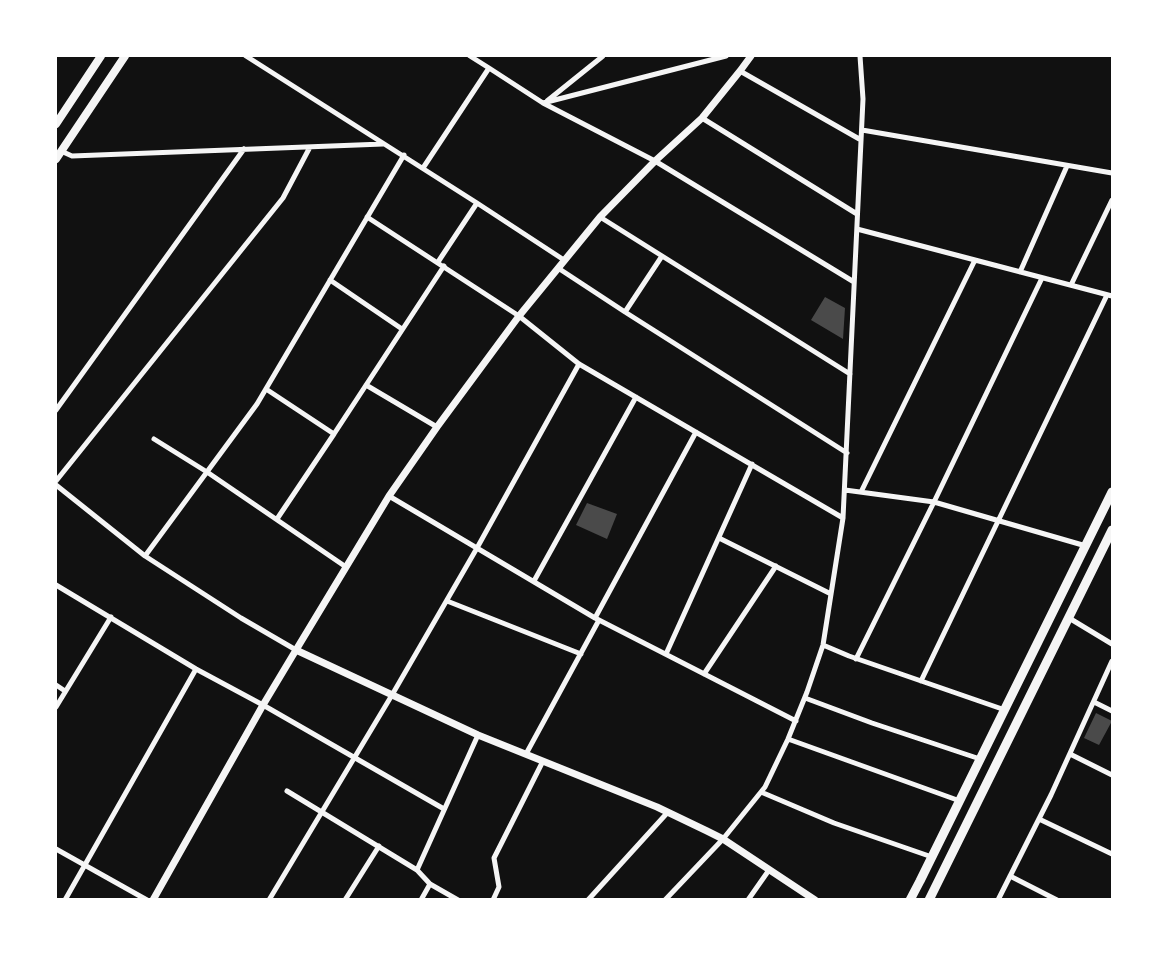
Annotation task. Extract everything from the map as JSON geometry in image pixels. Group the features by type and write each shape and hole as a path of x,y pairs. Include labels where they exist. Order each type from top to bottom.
{"highway":[{"path":"910,900 1113,492"},
{"path":"929,900 1113,530"}],"main road":[{"path":"56,124 101,56"},
{"path":"56,159 125,56"}],"street":[{"path":"246,56 404,155 564,260"},
{"path":"470,56 543,104 655,161 854,282"},
{"path":"543,104 603,56"},
{"path":"543,104 726,56"},
{"path":"156,898 263,705 389,496 437,427 519,316 600,217 655,161 702,118 751,56"},
{"path":"665,900 723,839 765,787 796,721 823,645 843,518 845,490 862,130 863,99 860,56"},
{"path":"423,168 489,68"},
{"path":"741,71 861,140"},
{"path":"702,118 857,214"},
{"path":"862,130 1113,173"},
{"path":"61,151 72,156 385,144"},
{"path":"310,147 283,198 56,483 145,556 241,618 296,650 478,735 668,812 723,839 815,900"},
{"path":"56,410 244,149"},
{"path":"145,556 257,404 404,155"},
{"path":"1020,272 1067,166"},
{"path":"1071,285 1113,200"},
{"path":"438,262 477,203"},
{"path":"367,217 519,316 579,364 843,518"},
{"path":"600,217 850,374"},
{"path":"857,229 1110,296 998,520 921,681"},
{"path":"625,312 662,256"},
{"path":"861,492 975,260"},
{"path":"277,519 444,266"},
{"path":"558,268 847,453"},
{"path":"856,658 1042,278"},
{"path":"330,280 402,329"},
{"path":"269,900 393,695 579,364"},
{"path":"366,385 437,427"},
{"path":"266,388 334,434"},
{"path":"534,581 636,397"},
{"path":"526,754 696,432"},
{"path":"154,439 207,472 346,567"},
{"path":"666,654 752,464"},
{"path":"845,490 934,502 1086,546"},
{"path":"389,496 597,619 796,721"},
{"path":"718,538 831,594"},
{"path":"704,674 776,566"},
{"path":"56,585 196,669 444,809"},
{"path":"447,600 580,654"},
{"path":"56,707 111,617"},
{"path":"1069,618 1113,644"},
{"path":"823,645 1005,710"},
{"path":"999,900 1113,661"},
{"path":"65,900 196,669"},
{"path":"56,685 65,691"},
{"path":"805,698 980,759"},
{"path":"1094,702 1113,711"},
{"path":"417,870 478,735"},
{"path":"788,739 960,801"},
{"path":"1070,754 1113,775"},
{"path":"493,900 500,887 494,858 543,761"},
{"path":"287,791 417,870 430,884 458,900"},
{"path":"761,792 834,823 932,857"},
{"path":"588,900 668,812"},
{"path":"1039,819 1113,854"},
{"path":"345,900 378,846"},
{"path":"56,849 147,900"},
{"path":"748,900 769,870"},
{"path":"1010,876 1057,900"},
{"path":"421,900 430,884"}],"building":[{"path":"825,297 845,308 843,339 811,320"},
{"path":"587,503 617,514 607,539 576,525"},
{"path":"1096,713 1112,721 1099,745 1084,738"}]}
